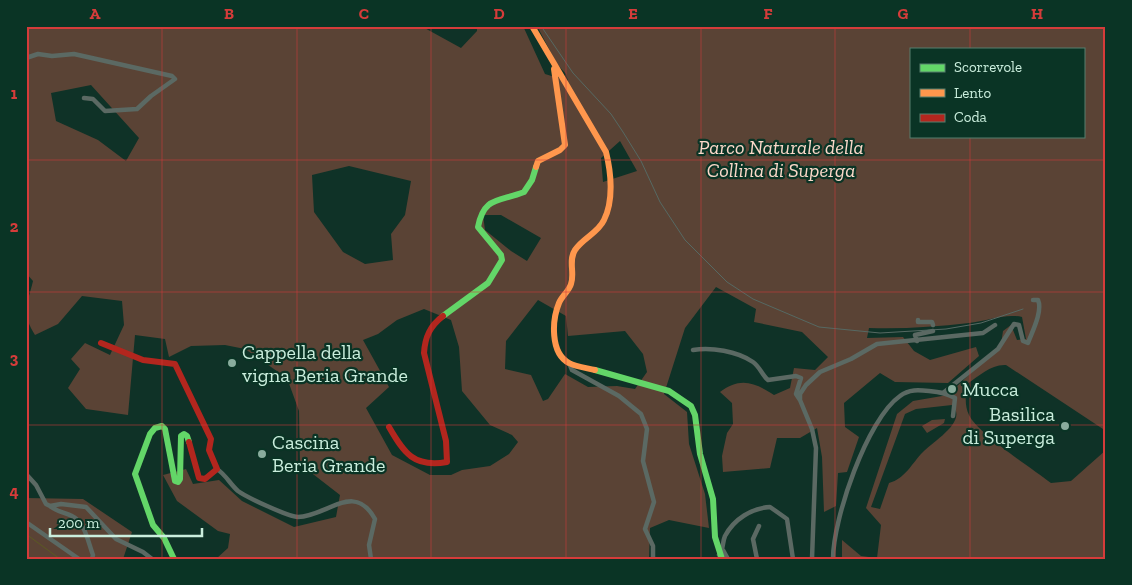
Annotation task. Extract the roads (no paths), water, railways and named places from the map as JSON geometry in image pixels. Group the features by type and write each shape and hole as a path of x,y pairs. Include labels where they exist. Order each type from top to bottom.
{"street":[{"path":"532,26 606,152 610,163 609,203 606,214 602,224 574,252 572,280 555,312 557,348 564,360 569,363 664,388 691,405 696,416 698,445 710,486 716,521 715,540 721,555 728,559"},
{"path":"26,58 38,54 83,56 172,76 175,79 131,111 105,111 93,99 84,98"},
{"path":"389,427 410,456 418,463 432,465 447,462 446,441 423,342 433,323 488,283 502,260 501,255 478,227 483,212 496,198 524,192 532,180 538,162 560,150 565,145 553,63"},
{"path":"943,393 998,349 1014,324 1019,325 1023,341 1028,343 1040,310 1038,300 1033,300"},
{"path":"918,320 918,322 932,322 933,325"},
{"path":"800,400 800,394 806,385 820,372 851,359 877,344 983,333 995,325"},
{"path":"917,341 915,335 933,332"},
{"path":"101,343 143,360 175,364 211,439 209,450 217,469 239,492 298,517 350,502 360,501 369,507 376,519 370,545 370,559"},
{"path":"693,350 714,348 745,358 758,367 768,380 796,376 802,381 796,394 812,429 816,448 812,559"},
{"path":"569,363 572,370 619,396 640,414 647,430 643,461 654,502 645,529 654,546 653,559"},
{"path":"833,559 833,544 838,522 863,448 878,422 900,395 912,391 943,393 952,396 956,401 953,416"},
{"path":"174,559 164,538 153,525 135,474 150,434 158,426 165,428 173,478 176,482 181,475 181,436 184,434 187,436 199,478 205,479 217,469"},
{"path":"26,474 36,485 46,504 57,512 72,516 81,524 93,555 92,559"},
{"path":"50,506 61,504 86,507 116,539 143,552 152,559"},
{"path":"721,555 725,537 745,515 752,510 770,507 787,520 793,559"},
{"path":"26,522 79,559"},
{"path":"757,559 753,539 758,526"}],"waterway":[{"path":"26,534 60,559"}],"tram line":[{"path":"541,26 573,73 611,114 641,161 660,202 685,240 727,282 753,299 819,327 880,333 946,329 981,323 1023,309"}],"place":[{"name":"Cappella della vigna Beria Grande","path":"232,363"},
{"name":"Mucca","path":"952,389"},
{"name":"Basilica di Superga","path":"1065,426"},
{"name":"Cascina Beria Grande","path":"262,454"}],"park label":[{"name":"Parco Naturale della Collina di Superga","path":"781,158"}]}
